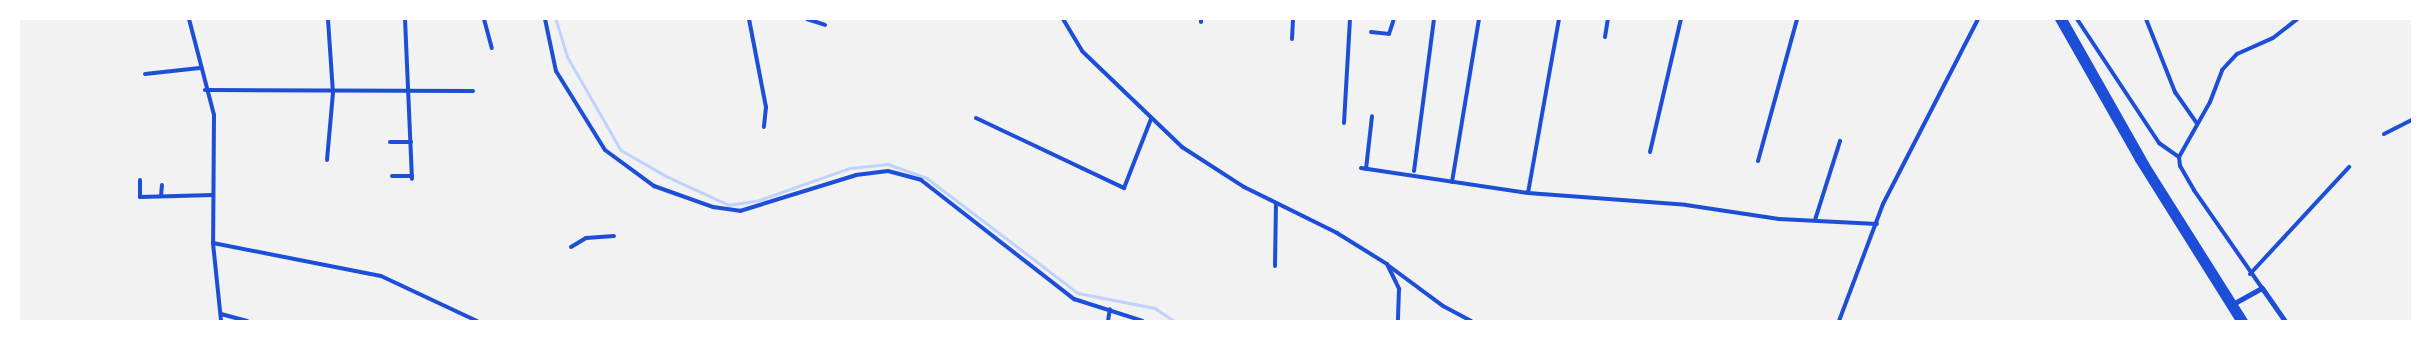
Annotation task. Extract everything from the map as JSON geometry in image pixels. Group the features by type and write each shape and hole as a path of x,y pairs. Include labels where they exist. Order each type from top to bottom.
{"main road":[{"path":"2058,19 2138,160 2231,304 2245,321"},
{"path":"2064,19 2146,164 2231,304 2239,321"}],"street":[{"path":"189,19 205,90 214,116 213,243 221,321"},
{"path":"328,19 333,93 328,160"},
{"path":"392,176 412,177 410,91 405,19"},
{"path":"484,19 492,48"},
{"path":"545,19 556,71 605,150 654,186 713,207 740,211 856,176 888,170 921,180 1074,299 1110,309 1143,321"},
{"path":"749,19 766,107 764,127"},
{"path":"807,19 825,25"},
{"path":"1063,19 1082,51 1151,119 1182,147 1244,188 1337,233 1387,264 1443,306 1471,321"},
{"path":"1292,39 1293,19"},
{"path":"1344,123 1350,19"},
{"path":"1371,32 1389,34 1394,19"},
{"path":"1414,171 1434,19"},
{"path":"1452,182 1480,19"},
{"path":"1528,193 1558,19"},
{"path":"1605,37 1608,19"},
{"path":"1650,152 1681,19"},
{"path":"1758,162 1796,19"},
{"path":"1839,321 1877,224 1914,142 1978,19"},
{"path":"2077,19 2159,143 2179,157"},
{"path":"2146,19 2175,92 2196,122"},
{"path":"2284,321 2262,288 2250,274 2194,190 2180,166 2179,157 2196,122 2210,102 2222,70 2237,54 2273,38 2297,19"},
{"path":"145,74 200,68"},
{"path":"205,90 333,93 473,91"},
{"path":"1372,116 1364,169 1528,193 1816,220 1877,224"},
{"path":"976,118 1124,188 1151,119"},
{"path":"2384,134 2412,120"},
{"path":"1816,220 1840,141"},
{"path":"390,142 411,142"},
{"path":"2250,274 2349,167"},
{"path":"140,180 140,197 213,195"},
{"path":"162,185 162,196"},
{"path":"1275,266 1276,204"},
{"path":"571,247 586,238 614,236"},
{"path":"213,243 381,276 477,321"},
{"path":"1387,264 1399,289 1398,321"},
{"path":"2231,304 2262,288"},
{"path":"1108,321 1110,309"},
{"path":"221,314 247,321"}],"waterway":[{"path":"556,19 567,56 621,150 668,177 729,205 759,200 850,168 888,164 927,178 1078,293 1155,308 1174,321"}]}
